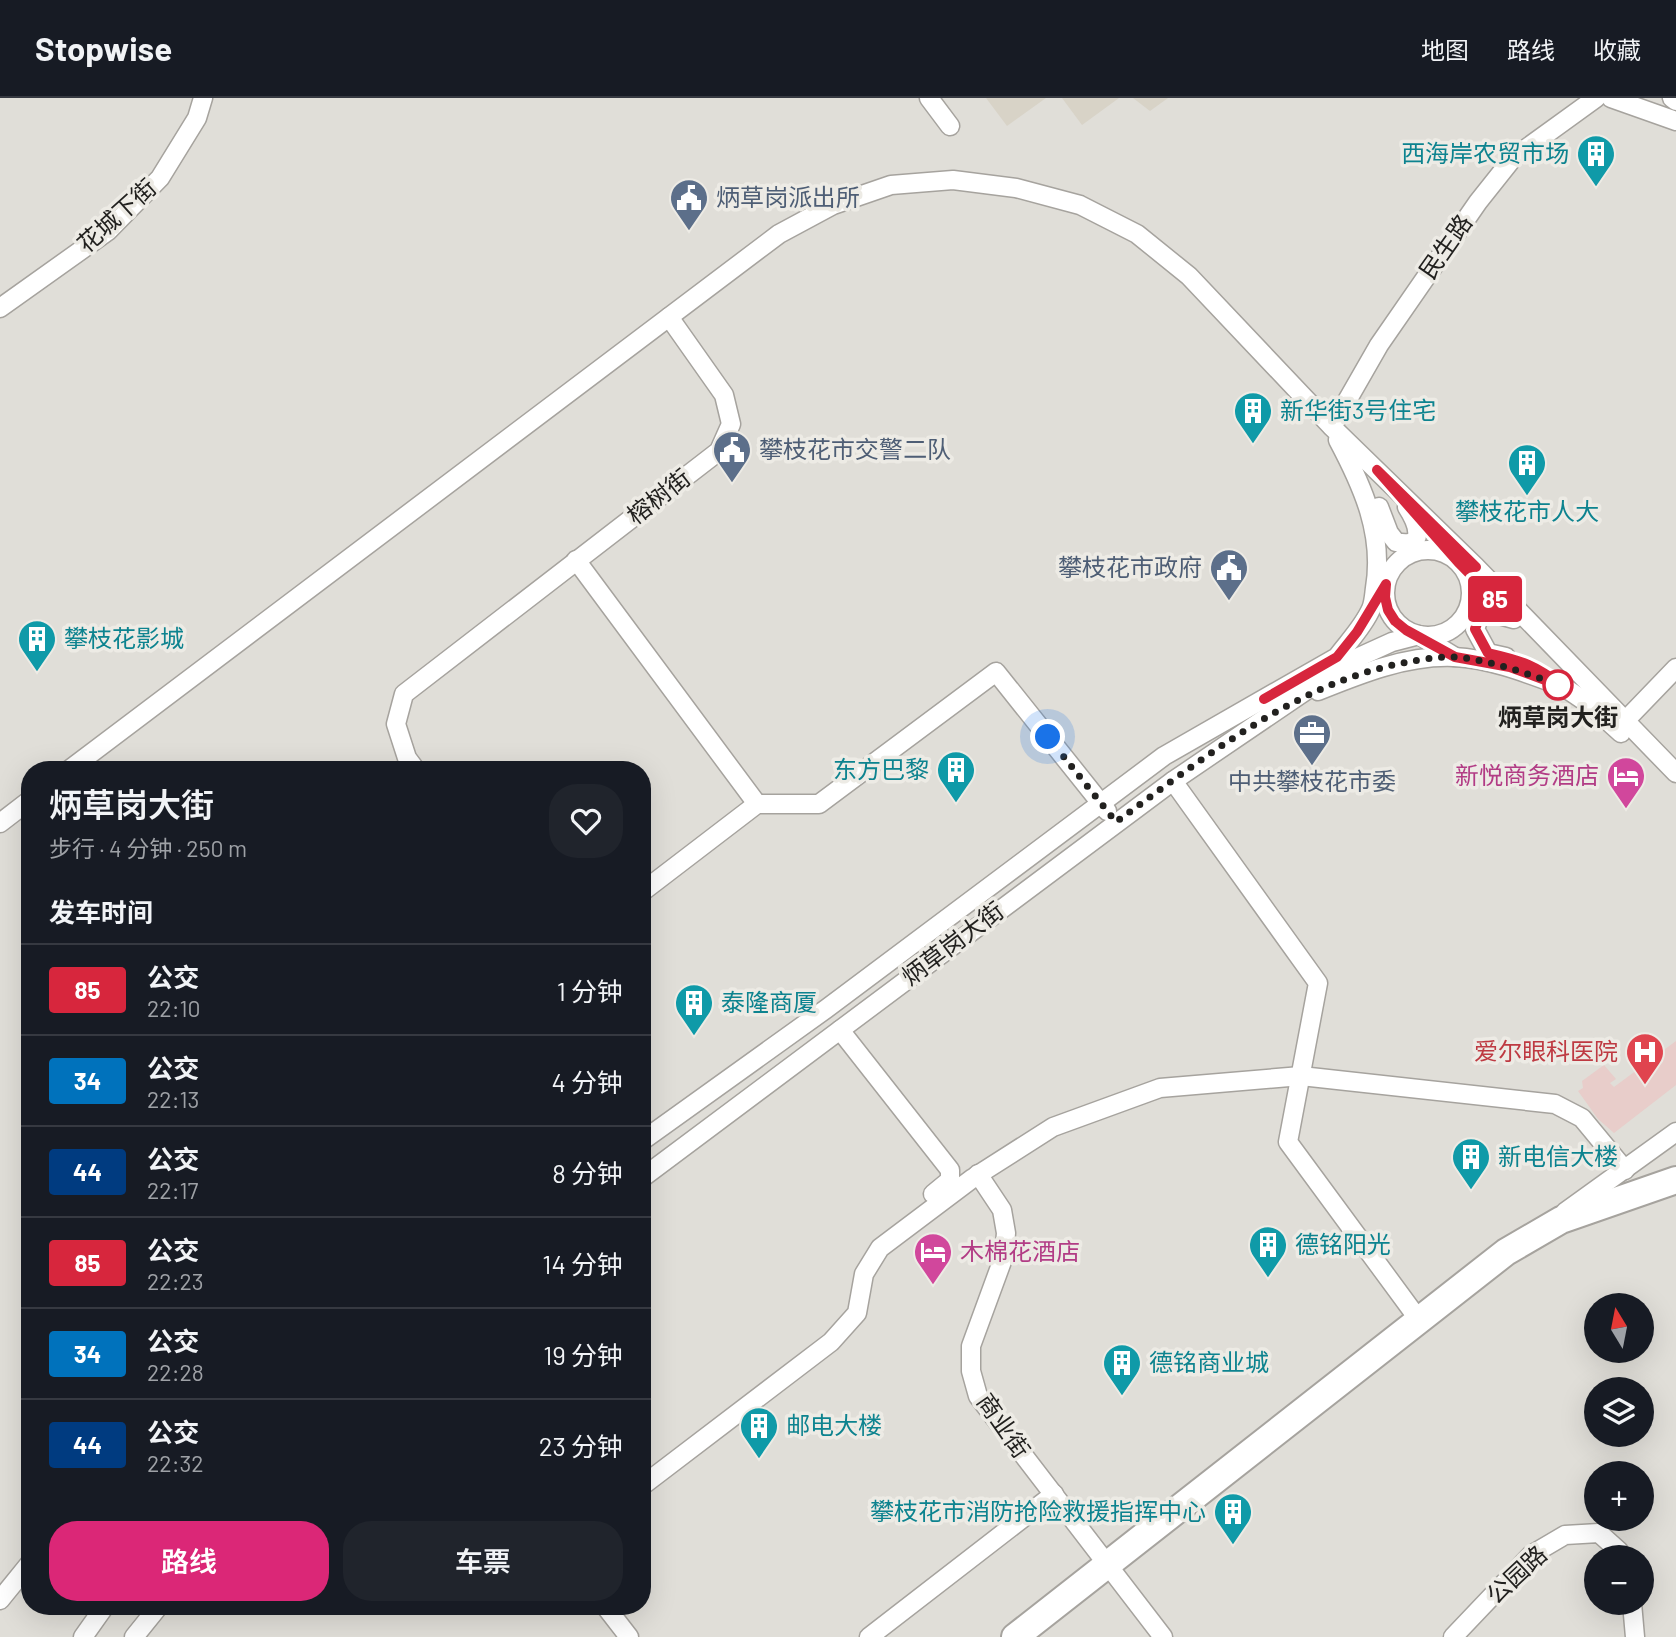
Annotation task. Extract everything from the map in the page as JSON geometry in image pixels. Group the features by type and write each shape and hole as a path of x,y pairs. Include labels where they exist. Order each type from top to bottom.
{"highway":[{"path":"1042,1637 1112,1570 1506,1252 1561,1220 1676,1180"},
{"path":"1015,1637 1112,1570 1516,1261 1623,1212 1676,1193"}],"street":[{"name":"花城下街","path":"0,308 108,231 160,178 197,118 203,98"},
{"path":"929,98 950,126"},
{"name":"民生路","path":"1332,427 1379,345 1478,202 1513,158 1596,98"},
{"path":"1611,98 1676,121"},
{"path":"81,761 779,234 834,205 891,185 953,180 1016,188 1080,205 1137,234 1189,276 1332,427 1494,586 1676,787"},
{"name":"榕树街","path":"409,761 396,724 404,694 719,451 731,424 724,395 669,317"},
{"path":"1332,427 1361,487 1375,526 1388,578 1385,597 1388,610 1395,621 1406,630 1455,657"},
{"path":"1350,463 1372,495 1389,533 1396,542 1406,544 1413,542 1417,536 1417,528 1400,496"},
{"path":"1377,470 1458,562 1578,685 1619,725 1676,773"},
{"path":"1372,606 1378,573 1375,526"},
{"path":"1421,551 1435,551 1458,562 1466,573 1471,586 1471,599 1459,624 1447,632 1433,636 1419,635 1392,642 1348,662 1266,707 1337,657 1357,632 1398,562 1421,551"},
{"path":"576,560 757,804"},
{"path":"1514,619 1492,613 1479,618 1475,629 1488,653 1522,660 1544,672 1619,725"},
{"path":"1266,707 1356,676 1421,659 1455,657 1510,667 1564,687"},
{"path":"1619,725 1676,668"},
{"path":"651,885 757,804 819,804 996,672 1116,822"},
{"name":"炳草岗大街","path":"651,1171 1173,781 1266,707"},
{"name":"炳草岗大街","path":"651,1135 826,1009 1164,756 1266,707"},
{"path":"1173,781 1318,983 1289,1142 1419,1320"},
{"path":"0,823 21,807"},
{"path":"840,1030 950,1170 950,1180 879,1235 880,1248"},
{"path":"651,1479 831,1342 857,1313 864,1274 880,1248 978,1174 1053,1126 1160,1088 1301,1076 1555,1104 1582,1118 1625,1170"},
{"path":"1506,1252 1676,1132"},
{"name":"商业街","path":"978,1174 1002,1210 1006,1233 1004,1256 971,1346 971,1371 978,1396 1112,1570"},
{"path":"869,1637 1054,1494"},
{"name":"公园路","path":"1453,1637 1531,1555 1565,1535 1599,1533 1612,1545"},
{"path":"1112,1570 1163,1637"},
{"path":"0,1600 21,1574"},
{"path":"83,1637 99,1615"},
{"path":"134,1637 152,1615"},
{"path":"613,1615 629,1637"},
{"path":"1633,1615 1635,1637"}],"shaded area":[{"path":"986,98 1046,98 1007,126"},
{"path":"1062,98 1119,98 1082,125"},
{"path":"1133,98 1168,98 1150,111"},
{"name":"爱尔眼科医院","path":"1676,1041 1676,1085 1614,1133 1598,1119 1578,1091 1583,1088 1582,1081 1604,1065 1616,1079 1610,1083 1614,1087"}],"bus line":[{"name":"85","path":"1264,699 1337,657 1357,632 1386,584 1388,610 1395,621 1406,630 1455,657 1510,667 1564,687 1522,660 1488,653 1475,629 1479,618 1492,613 1514,619 1458,562 1377,470 1476,567"}],"place":[{"name":"西海岸农贸市场","path":"1596,188"},
{"name":"炳草岗派出所","path":"689,232"},
{"name":"新华街3号住宅","path":"1253,445"},
{"name":"攀枝花市交警二队","path":"732,484"},
{"name":"攀枝花市人大","path":"1527,497"},
{"name":"攀枝花市政府","path":"1229,602"},
{"name":"攀枝花影城","path":"37,673"},
{"name":"炳草岗大街","path":"1558,685"},
{"name":"中共攀枝花市委","path":"1312,767"},
{"name":"东方巴黎","path":"956,804"},
{"name":"新悦商务酒店","path":"1626,810"},
{"name":"泰隆商厦","path":"694,1037"},
{"name":"爱尔眼科医院","path":"1645,1086"},
{"name":"新电信大楼","path":"1471,1191"},
{"name":"德铭阳光","path":"1268,1279"},
{"name":"木棉花酒店","path":"933,1286"},
{"name":"德铭商业城","path":"1122,1397"},
{"name":"邮电大楼","path":"759,1460"},
{"name":"攀枝花市消防抢险救援指挥中心","path":"1233,1546"}],"route":[{"path":"1048,737 1116,822 1268,716 1318,690 1391,665 1421,659 1455,657 1510,667 1564,687 1558,685"}]}
